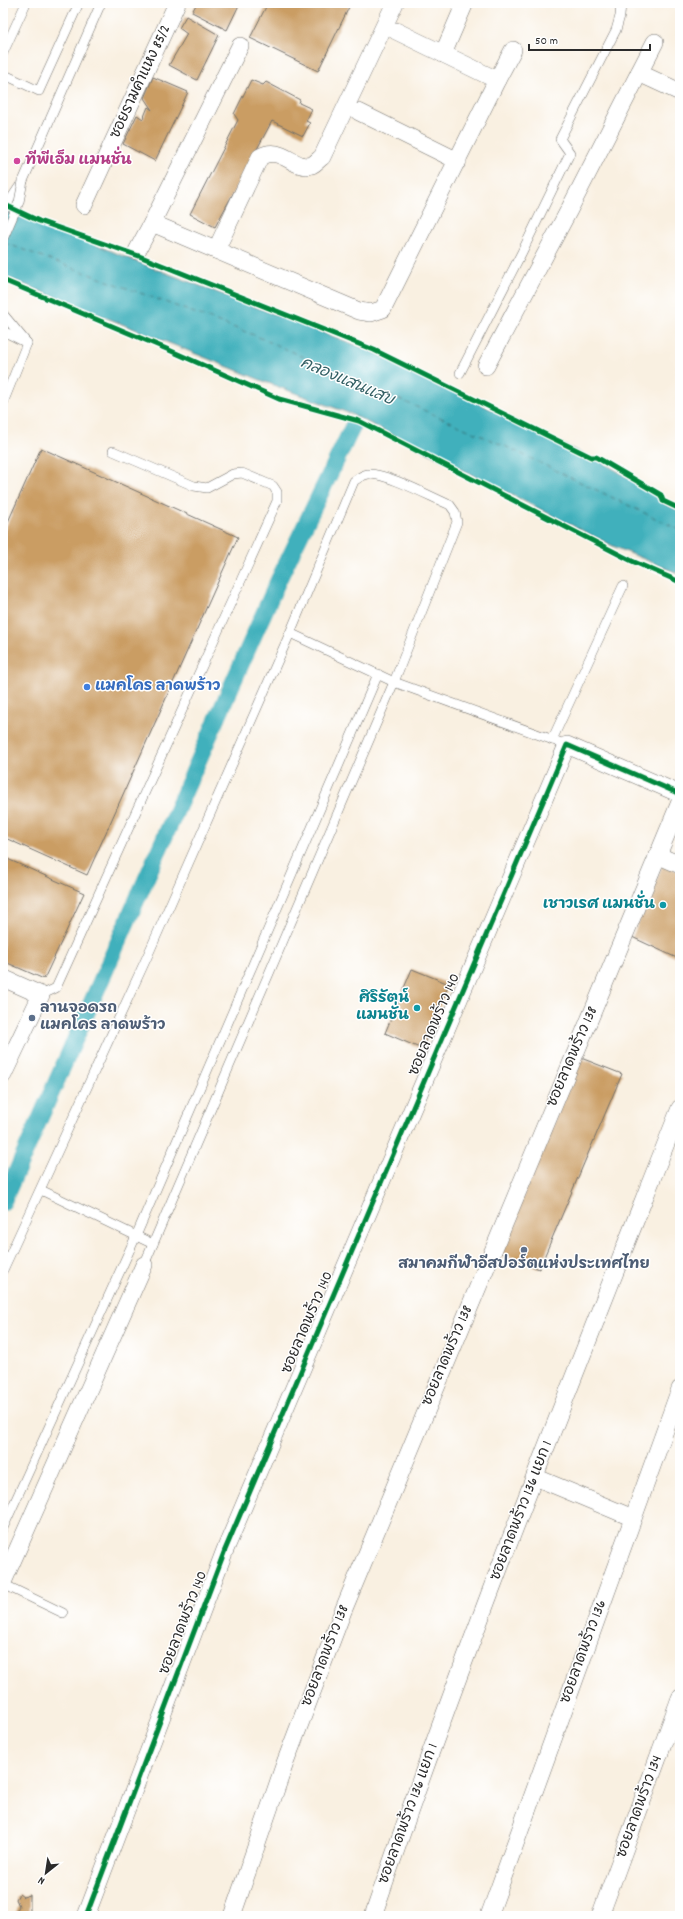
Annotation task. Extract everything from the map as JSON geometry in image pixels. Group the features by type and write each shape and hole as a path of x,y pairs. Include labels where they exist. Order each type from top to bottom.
{"street":[{"name":"ซอยรามคำแหง 85/2","path":"84,205 177,3"},
{"path":"216,250 260,157 266,153 274,153 304,165 311,165 322,157 395,3"},
{"path":"443,54 465,3"},
{"path":"396,31 498,80"},
{"path":"486,366 569,210 655,42"},
{"path":"137,251 240,46"},
{"path":"152,223 359,311 371,313 383,309 513,50"},
{"path":"639,73 680,92"},
{"path":"359,112 458,161"},
{"path":"559,743 680,794"},
{"name":"ซอยลาดพร้าว 140","path":"86,1916 225,1550 559,743"},
{"name":"ซอยลาดพร้าว 138","path":"232,1916 285,1763 346,1604 680,802"},
{"path":"657,855 680,865"},
{"path":"3,978 41,995 3,1075"},
{"name":"ซอยลาดพร้าว 136 แยก 1","path":"373,1916 412,1801 535,1477 680,1108"},
{"path":"3,1583 144,1265"},
{"name":"ซอยลาดพร้าว 136","path":"489,1916 680,1389"},
{"path":"535,1477 633,1518"},
{"name":"ซอยลาดพร้าว 134","path":"600,1916 680,1698"}],"lane":[{"path":"3,53 26,3"},
{"path":"3,74 40,91 79,3"},
{"path":"3,211 23,181 101,3"},
{"path":"460,373 522,252 570,153 560,142 560,139 616,30 620,16 621,3"},
{"path":"3,240 20,202 23,181"},
{"path":"3,314 27,343"},
{"path":"3,331 27,343"},
{"path":"3,403 27,343"},
{"path":"41,995 56,988 277,501 277,492 273,486 242,473 232,474 207,488 194,486 113,451"},
{"path":"3,1270 147,957 290,633 354,481 367,474 381,475 450,505 455,512 457,522 394,682 144,1265"},
{"path":"290,633 394,682 559,743 623,586"},
{"path":"3,1528 136,1236 378,674"},
{"path":"41,1190 153,1244"},
{"path":"3,1583 63,1613"}],"water":[{"name":"คลองแสนแสบ","path":"3,207 148,266 374,352 591,458 597,459 659,496 663,503 680,511 680,574 615,547 351,414 263,381 3,276"}],"building":[{"path":"197,3 240,3 227,30 192,12"},
{"path":"268,3 351,3 318,71 250,38"},
{"path":"186,16 219,35 197,80 169,65 187,34 179,28"},
{"path":"153,77 188,92 155,161 123,144 137,115 143,119 148,107 152,110 144,98"},
{"path":"251,80 263,85 266,82 300,100 299,103 312,109 306,121 310,123 303,136 272,121 215,227 190,214 238,120 234,114"},
{"name":"แมคโคร ลาดพร้าว","path":"41,448 238,537 87,875 3,837 3,533"},
{"path":"3,857 84,893 44,979 3,961"},
{"name":"เชาวเรศ แมนชั่น","path":"663,864 680,872 679,959 632,937"},
{"name":"ศิริรัตน์ แมนชั่น","path":"412,969 449,984 422,1049 385,1033"},
{"path":"581,1058 622,1074 539,1269 499,1252"},
{"path":"19,1894 23,1897 30,1895 30,1916 14,1916 19,1906 16,1899"}],"waterway":[{"path":"3,1202 278,581 353,426"}],"ferry route":[{"path":"5,243 254,335 507,447 680,530"}],"cycle path":[{"path":"3,204 39,221 139,256 374,350 591,457 596,457 661,495 663,501 680,509"},
{"path":"3,280 169,350 279,399 359,421 632,561 680,582"},
{"path":"86,1916 225,1550 567,745 680,794"}],"place":[{"name":"ทีพีเอ็ม แมนชั่น","path":"17,161"},
{"name":"แมคโคร ลาดพร้าว","path":"87,687"},
{"name":"เชาวเรศ แมนชั่น","path":"663,905"},
{"name":"ศิริรัตน์ แมนชั่น","path":"417,1008"},
{"name":"ลานจอดรถ แมคโคร ลาดพร้าว","path":"32,1018"},
{"name":"สมาคมกีฬาอีสปอร์ตแห่งประเทศไทย","path":"524,1250"}]}
